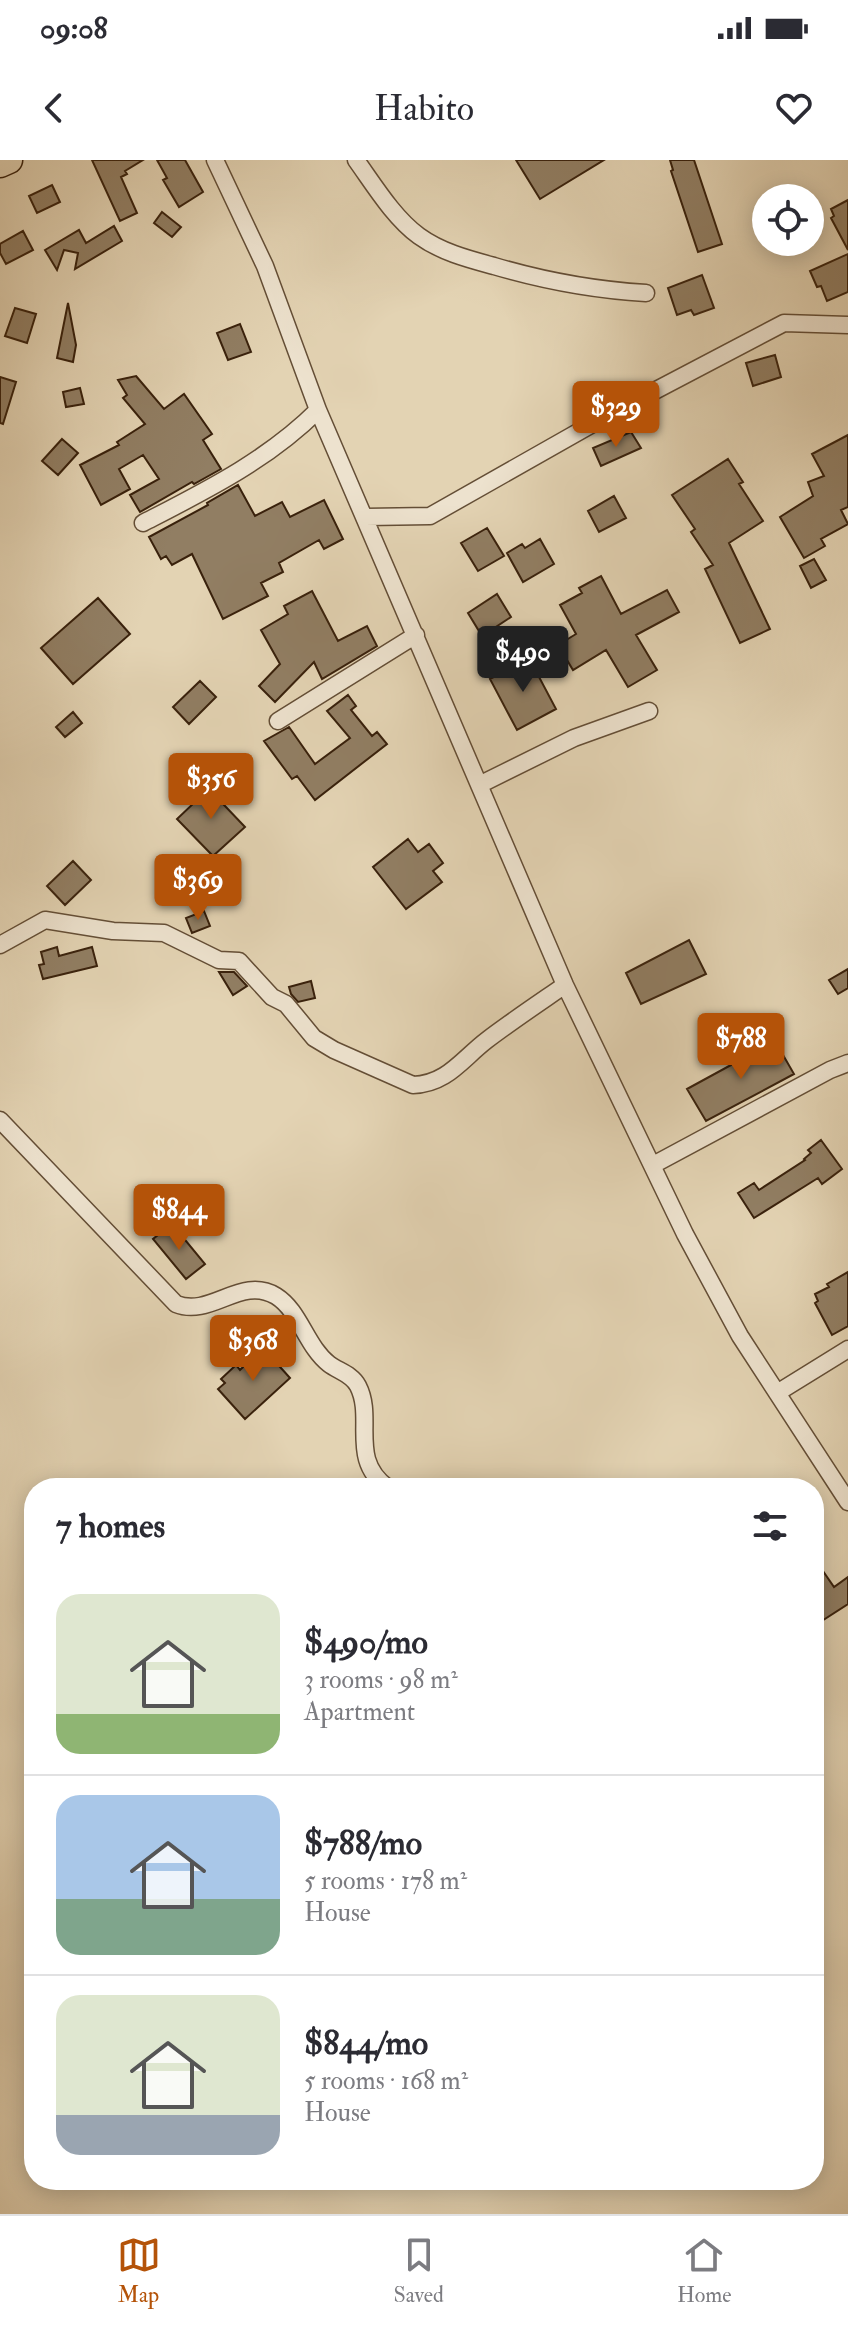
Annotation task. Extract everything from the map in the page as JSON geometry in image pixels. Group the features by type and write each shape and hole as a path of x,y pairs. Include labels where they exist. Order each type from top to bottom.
{"main road":[{"path":"0,164 9,160"}],"street":[{"path":"215,160 265,266 318,410 565,985 685,1234 740,1336 848,1502"},
{"path":"356,160 405,223 439,248 533,278 595,290 646,293"},
{"path":"366,517 430,516 603,418 784,323 848,325"},
{"path":"143,523 258,460 318,410"},
{"path":"278,721 416,635"},
{"path":"479,785 574,738 649,711"},
{"path":"0,945 45,920 113,931 164,933 219,960 239,961 272,997 286,1004 314,1038 413,1085 426,1084 454,1071 484,1042 565,985"},
{"path":"653,1165 848,1063"},
{"path":"0,1120 176,1304 184,1308 202,1307 231,1294 259,1289 287,1305 328,1363 358,1384 367,1461 377,1478"},
{"path":"777,1393 848,1349"}],"building":[{"path":"92,160 143,160 121,177 137,213 120,221"},
{"path":"157,160 185,160 203,192 179,207 163,180 167,178"},
{"path":"516,160 604,160 540,199"},
{"path":"670,160 694,160 722,244 698,252"},
{"path":"52,185 60,202 37,213 29,196"},
{"path":"848,200 848,250 831,218 834,216 831,209"},
{"path":"162,212 181,227 172,237 154,223"},
{"path":"114,226 122,241 75,269 78,253 64,250 57,270 45,250 79,230 86,243"},
{"path":"23,231 33,250 6,264 0,253 0,244"},
{"path":"848,254 848,292 827,301 810,271"},
{"path":"702,275 714,308 694,315 691,310 677,315 668,288"},
{"path":"68,303 76,345 73,362 57,358"},
{"path":"15,308 36,314 27,343 5,336"},
{"path":"240,324 251,352 228,360 217,333"},
{"path":"775,355 781,377 753,386 746,363"},
{"path":"136,376 164,409 184,394 212,434 203,440 221,469 140,512 130,495 159,479 143,455 119,469 130,489 101,505 80,465 119,445 117,442 145,424 123,398 127,395 118,380"},
{"path":"0,377 16,382 3,424 0,423"},
{"path":"80,388 84,404 66,407 63,392"},
{"path":"631,432 641,448 601,466 593,448"},
{"path":"848,435 848,507 841,510 848,524 821,539 825,546 804,558 780,517 813,496 808,482 824,476 812,454"},
{"path":"62,439 78,453 58,475 42,461"},
{"path":"728,459 743,482 739,484 763,521 729,543 770,629 740,643 705,569 713,565 691,532 695,529 672,495"},
{"path":"238,485 255,516 282,502 290,517 324,500 343,539 324,549 319,540 279,563 283,572 261,583 268,596 223,619 192,554 172,565 166,556 161,559 149,537"},
{"path":"614,496 626,518 599,532 588,511"},
{"path":"487,528 504,556 478,571 461,543"},
{"path":"540,539 554,564 523,582 507,553 522,544 525,548"},
{"path":"814,559 826,580 811,588 800,566"},
{"path":"601,576 621,614 667,590 679,612 636,635 657,670 628,687 606,650 573,670 558,645 576,634 560,605 582,593 579,588"},
{"path":"312,591 338,641 367,626 377,646 322,679 314,662 275,702 259,686 280,664 261,630 288,614 284,606"},
{"path":"497,594 511,617 482,636 468,613"},
{"path":"98,598 130,634 73,684 41,648"},
{"path":"529,658 556,709 517,730 490,679"},
{"path":"200,681 216,697 189,724 173,707"},
{"path":"348,695 356,706 351,710 372,736 377,732 387,744 315,800 297,776 292,779 264,741 289,727 315,764 350,738 327,711"},
{"path":"73,712 82,723 65,737 56,727"},
{"path":"205,785 245,827 213,856 177,819 196,801 192,797"},
{"path":"408,839 418,852 429,844 443,863 433,871 442,882 406,909 373,867"},
{"path":"73,861 91,880 65,905 47,886"},
{"path":"204,911 210,926 192,933 186,918"},
{"path":"689,940 706,974 641,1004 626,973"},
{"path":"57,947 59,956 92,947 97,966 43,979 39,965 44,964 41,952"},
{"path":"848,969 848,988 838,994 829,980"},
{"path":"219,972 234,972 247,986 233,995"},
{"path":"311,981 315,998 298,1002 289,987"},
{"path":"775,1041 794,1074 706,1121 687,1089"},
{"path":"821,1140 842,1169 822,1184 818,1178 754,1218 738,1193 754,1183 759,1190 805,1160 811,1153 808,1150"},
{"path":"172,1224 205,1264 186,1279 153,1239"},
{"path":"848,1272 848,1326 832,1335 815,1303 818,1301 815,1294"},
{"path":"263,1348 290,1378 245,1419 218,1389 225,1383 221,1379 236,1365 240,1370"},
{"path":"824,1572 834,1587 848,1577 848,1604 824,1620"}]}
